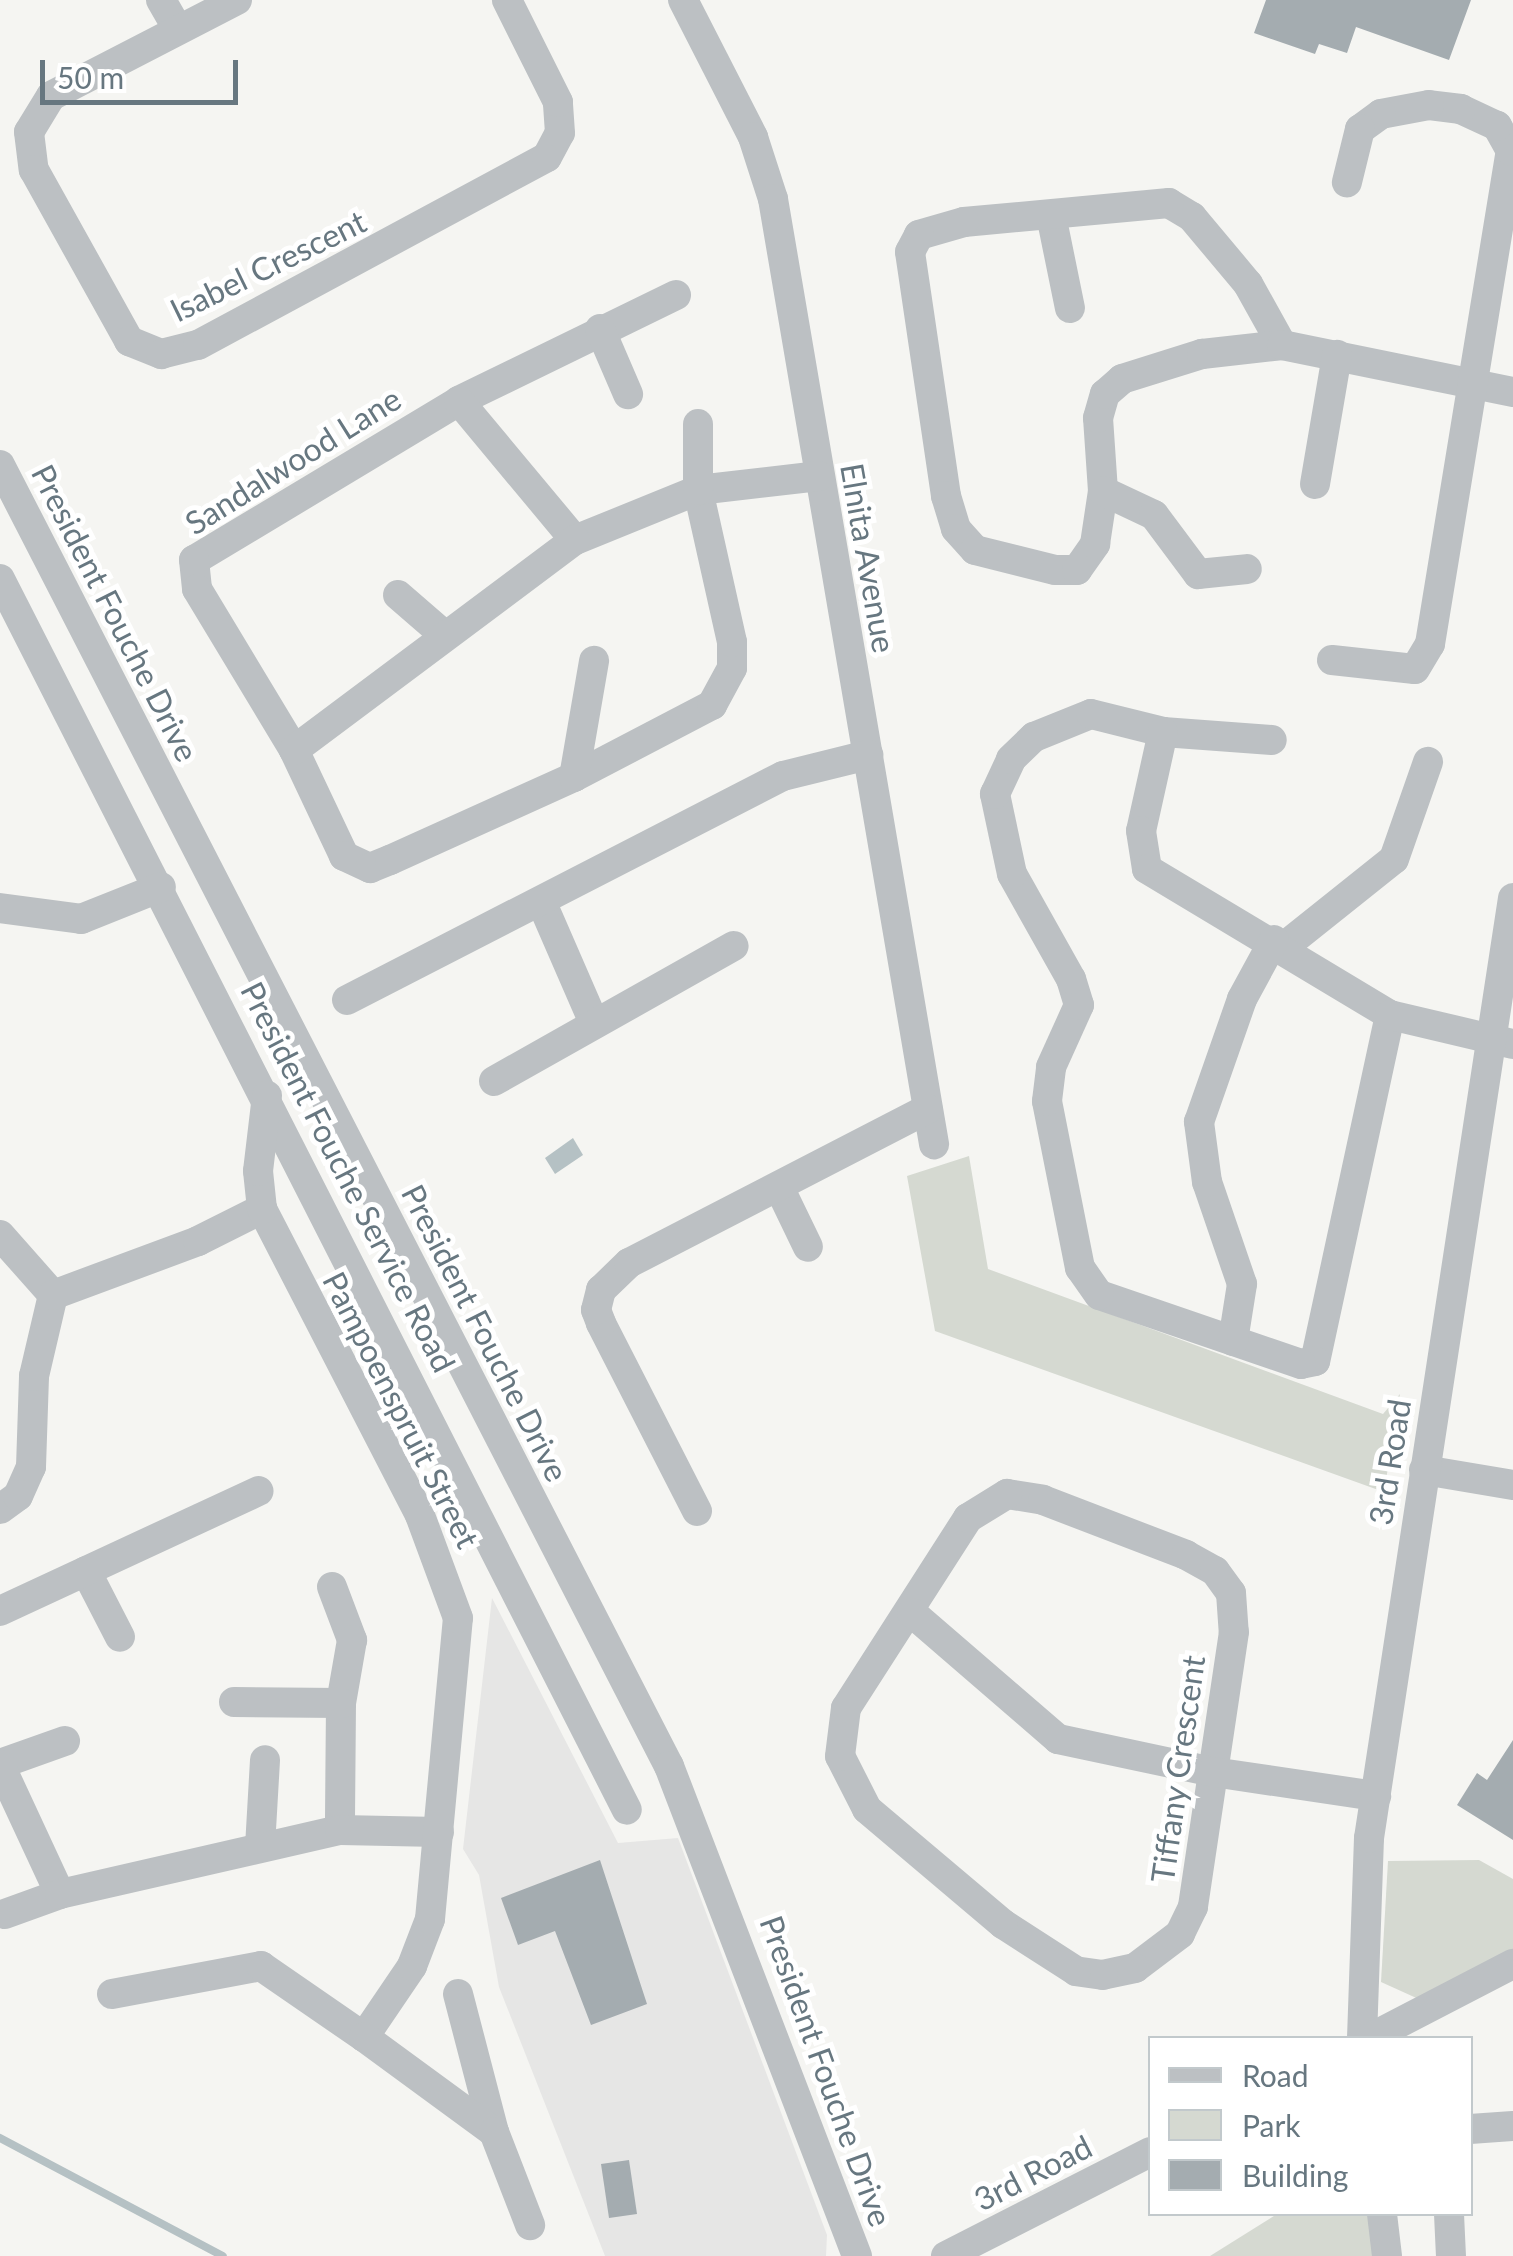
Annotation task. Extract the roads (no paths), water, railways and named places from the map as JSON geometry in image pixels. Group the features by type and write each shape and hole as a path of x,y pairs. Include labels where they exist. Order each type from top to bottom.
{"street":[{"path":"160,0 178,28"},
{"name":"Isabel Crescent","path":"237,0 50,96 35,116 27,153 128,341 161,354 198,345 546,158 560,134 558,102 507,0"},
{"name":"Elnita Avenue","path":"683,0 766,170 934,1144"},
{"path":"1332,660 1404,669 1423,661 1511,152 1507,137 1461,109 1429,105 1374,116 1360,128 1347,182"},
{"path":"1282,345 1248,284 1180,208 1155,201 934,230 919,236 910,252 946,496 956,528 974,550 1077,570 1096,544 1103,491 1098,418 1106,394 1122,380 1202,354 1282,345 1513,392"},
{"path":"1052,215 1070,308"},
{"name":"Sandalwood Lane","path":"676,295 460,400 194,560 192,574 204,602 294,750 344,856 370,868 574,777 712,705 727,682 732,642 698,490 698,424"},
{"path":"600,329 628,394"},
{"path":"1315,484 1337,355"},
{"path":"460,400 575,540"},
{"name":"President Fouche Drive","path":"0,465 669,1766 857,2256"},
{"path":"294,750 443,634 575,540 698,490 818,476"},
{"path":"1103,491 1154,515 1198,574 1247,569"},
{"name":"President Fouche Service Road","path":"0,580 161,887 628,1810"},
{"path":"398,595 443,634"},
{"path":"574,777 594,661"},
{"path":"1272,740 1163,732 1112,717 1067,719 1010,758 996,794 1012,874 1079,1005 1046,1084 1080,1268 1091,1288 1113,1302 1302,1364 1320,1356 1390,1015"},
{"path":"1163,732 1142,831 1148,869 1279,943 1390,1015 1502,1043"},
{"path":"347,1000 783,776 868,755"},
{"path":"1233,1342 1242,1284 1207,1182 1200,1122 1242,998 1279,943 1394,859 1428,762"},
{"path":"0,908 81,919 161,887"},
{"name":"3rd Road","path":"1362,2036 1361,1915 1376,1796 1424,1470 1502,1043 1513,898"},
{"path":"541,901 594,1023"},
{"path":"494,1081 734,946"},
{"name":"Pampoenspruit Street","path":"267,1096 258,1171 262,1210 450,1585 460,1647 424,1938 391,2003 364,2037"},
{"path":"697,1511 601,1323 596,1299 628,1263 780,1188 883,1127 928,1109"},
{"path":"780,1188 808,1247"},
{"path":"53,1294 198,1242 262,1210"},
{"path":"0,1236 53,1294"},
{"path":"0,1509 18,1496 31,1467 34,1376 53,1294"},
{"path":"1424,1470 1513,1485"},
{"path":"0,1612 258,1491"},
{"name":"Tiffany Crescent","path":"1006,1494 1042,1500 1186,1555 1215,1570 1230,1593 1234,1632 1212,1772 1204,1856 1180,1934 1135,1968 1103,1974 1052,1960 866,1809 840,1756 846,1708 912,1613 968,1518 1006,1494"},
{"path":"86,1571 120,1638"},
{"path":"332,1586 352,1640 341,1703 340,1830"},
{"path":"912,1613 1058,1739 1212,1772 1376,1796"},
{"path":"234,1702 341,1703"},
{"path":"60,1894 2,1773 65,1740"},
{"path":"260,1847 265,1760"},
{"path":"5,1914 60,1894 340,1830 439,1832"},
{"path":"1374,2036 1513,1964"},
{"path":"112,1994 261,1966 494,2132"},
{"path":"458,1994 494,2132 530,2225"},
{"path":"1473,2129 1513,2126"},
{"name":"3rd Road","path":"946,2256 1148,2153"},
{"path":"1382,2216 1387,2256"},
{"path":"1449,2216 1452,2256"}],"waterway":[{"path":"0,2138 223,2256"}]}
